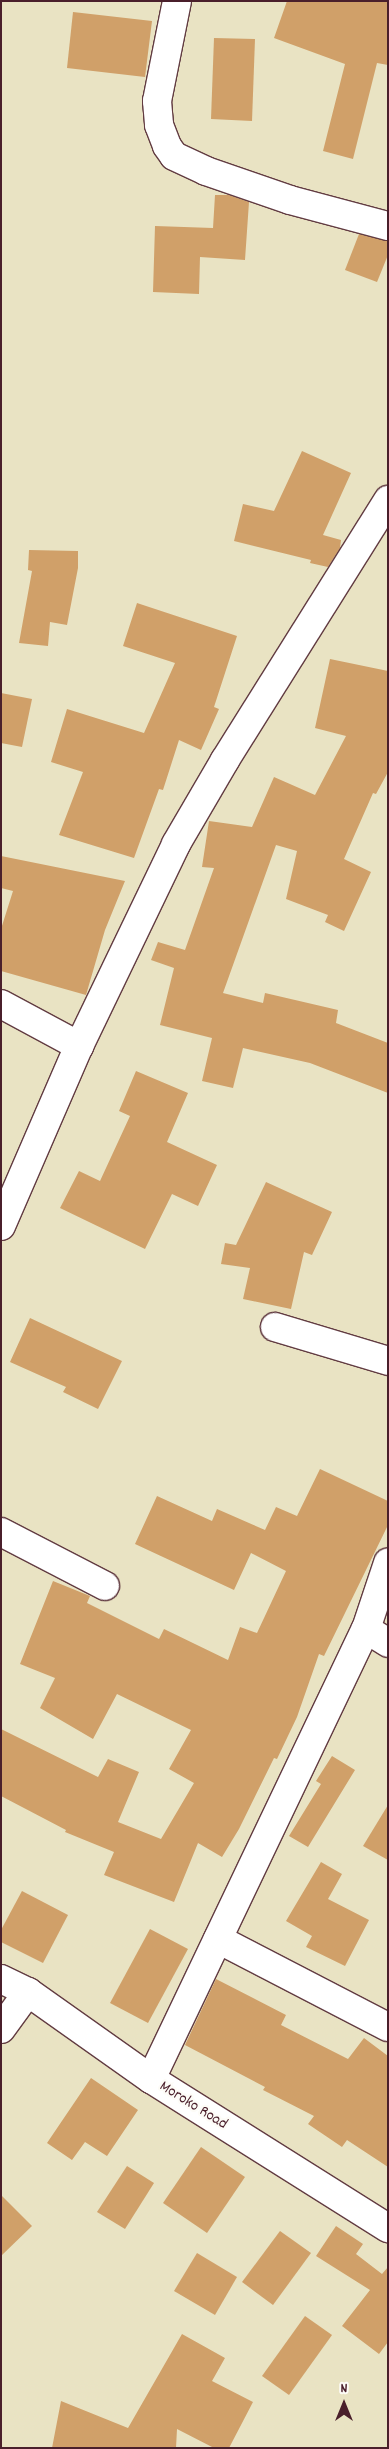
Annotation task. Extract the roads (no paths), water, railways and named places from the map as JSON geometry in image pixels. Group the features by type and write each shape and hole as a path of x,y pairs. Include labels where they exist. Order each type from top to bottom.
{"street":[{"path":"177,1 156,101 159,125 167,146 174,156 199,168 290,200 388,226"},
{"path":"1,1226 79,1046 176,844 225,760 384,517"},
{"path":"1,1004 79,1046"},
{"path":"275,1327 388,1361"},
{"path":"1,1532 105,1586"},
{"path":"151,2079 218,1939 377,1636 388,1563"},
{"path":"218,1939 388,2027"},
{"name":"Moroko Road","path":"1,1979 28,1992 151,2079 388,2228"},
{"path":"1,2029 28,1992"}]}
